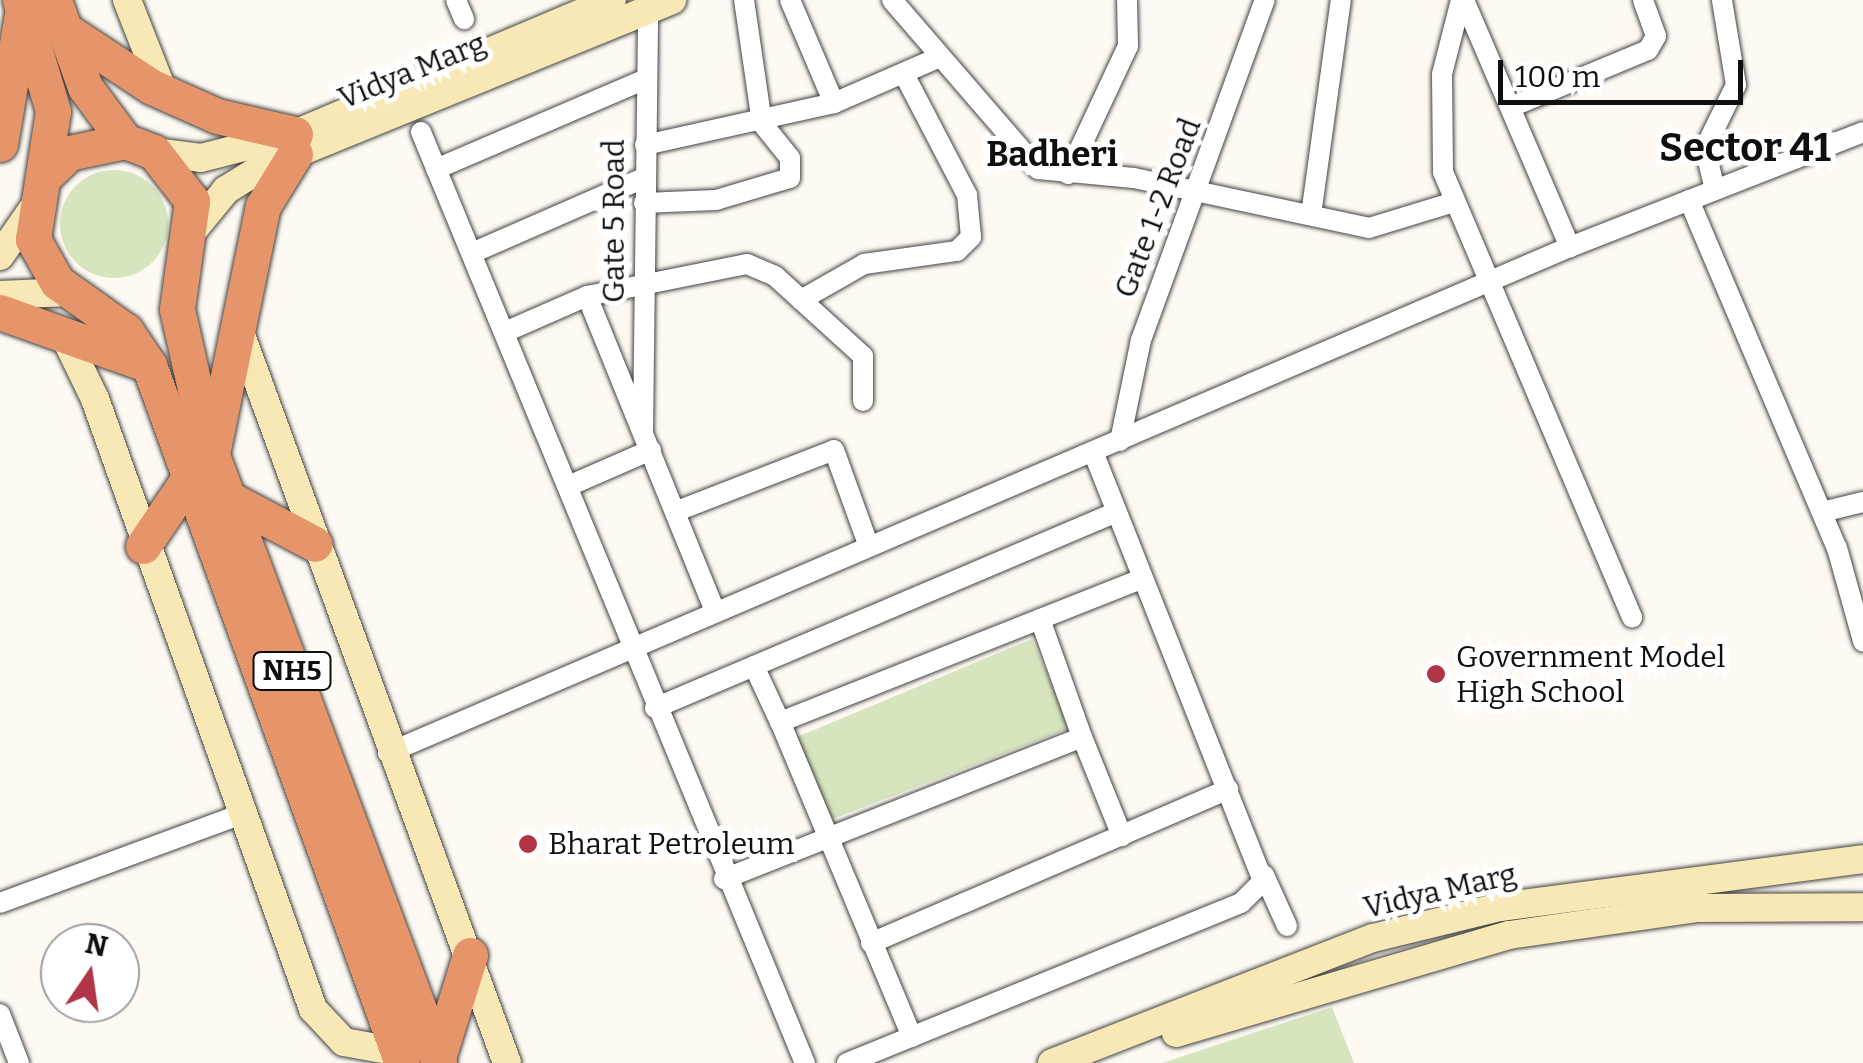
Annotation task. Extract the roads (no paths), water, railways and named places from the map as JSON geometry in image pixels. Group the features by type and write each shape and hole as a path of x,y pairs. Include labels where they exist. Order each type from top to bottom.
{"highway":[{"path":"40,9 162,92 295,144 263,206 200,467 143,546"},
{"path":"1,133 40,9"},
{"path":"40,9 86,87 139,147 180,176 195,228"},
{"path":"32,210 45,176 49,74 40,9"},
{"path":"45,176 69,153 139,147"},
{"name":"NH5","path":"32,210 32,239 79,296 150,365 200,467 400,1058"},
{"name":"NH5","path":"195,228 179,272 184,352 200,467 228,498 438,1061"},
{"path":"0,312 150,365"},
{"path":"228,498 315,544"},
{"path":"438,1061 470,955"}],"main road":[{"path":"127,0 162,92"},
{"name":"Vidya Marg","path":"195,228 226,190 295,144 612,0"},
{"name":"Vidya Marg","path":"139,147 202,158 295,144 660,5"},
{"path":"0,256 32,210"},
{"path":"0,295 79,296"},
{"path":"236,321 388,753 470,955 508,1063"},
{"path":"63,334 96,399 143,546 313,1009 344,1042 400,1058"},
{"name":"Vidya Marg","path":"1052,1063 1373,938 1500,907 1863,859"},
{"path":"1863,867 1863,908"},
{"name":"Vidya Marg","path":"1101,1063 1224,1014 1510,934 1696,908 1863,908"}],"street":[{"path":"644,203 716,200 790,178 790,158 762,123 744,0"},
{"path":"790,0 834,103"},
{"path":"892,0 1025,160 1068,174 1198,191 1383,228 1454,202"},
{"path":"1068,174 1128,46 1127,0"},
{"name":"Gate 1-2 Road","path":"1120,441 1140,340 1198,191 1265,0"},
{"path":"1311,215 1342,0"},
{"path":"1462,0 1570,248"},
{"path":"1462,0 1442,92 1440,149 1454,202 1632,618"},
{"path":"1511,107 1648,50 1656,36 1643,0"},
{"path":"1715,190 1705,148 1736,85 1722,0"},
{"name":"Gate 5 Road","path":"647,441 643,282 646,78 660,5"},
{"path":"645,145 762,123 834,103 940,58"},
{"path":"801,300 854,268 957,251 971,237 967,195 905,76"},
{"path":"436,168 646,78"},
{"path":"421,132 573,484 655,708 805,1063"},
{"path":"388,753 630,645 1094,454 1488,282 1863,132"},
{"path":"472,253 644,178"},
{"path":"1688,200 1822,512 1863,641"},
{"path":"505,332 587,296 747,264 801,300 862,356 863,402"},
{"path":"587,296 716,611"},
{"path":"573,484 647,441"},
{"path":"677,511 834,450 868,544"},
{"path":"1094,454 1114,513 1287,926"},
{"path":"1822,512 1863,502"},
{"path":"655,708 1114,513"},
{"path":"780,722 1141,579"},
{"path":"1040,619 1122,836"},
{"path":"754,666 912,1037"},
{"path":"724,879 1082,737"},
{"path":"870,942 1228,790"},
{"path":"0,903 239,815"},
{"path":"847,1063 1241,903 1264,876"},
{"path":"0,1014 19,1063"}],"place":[{"name":"Government Model High School","path":"1436,674"},
{"name":"Bharat Petroleum","path":"528,844"}],"district":[{"name":"Sector 41","path":"1745,148"},
{"name":"Badheri","path":"1052,154"}]}
